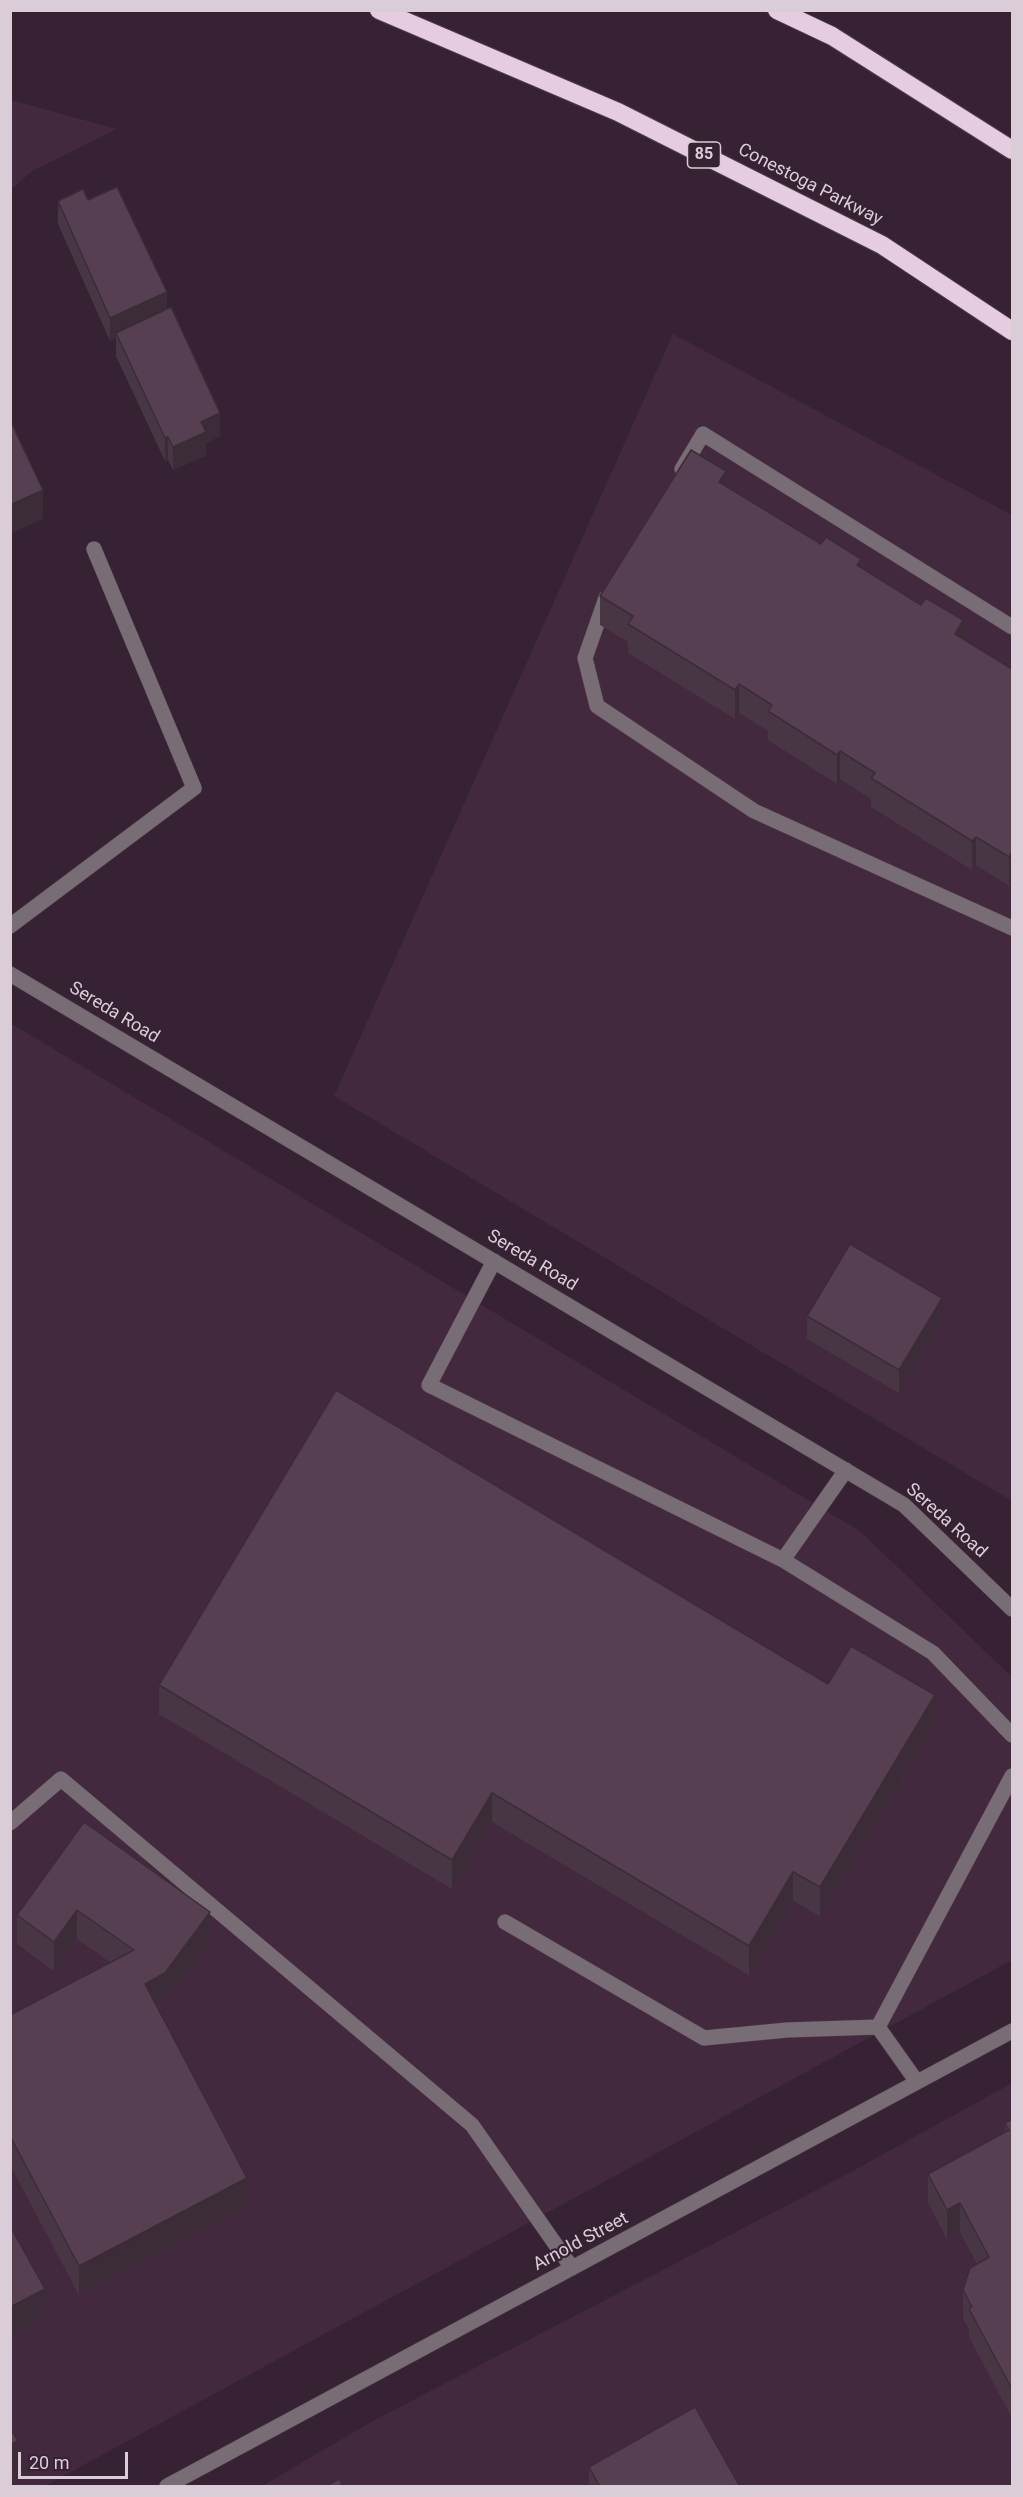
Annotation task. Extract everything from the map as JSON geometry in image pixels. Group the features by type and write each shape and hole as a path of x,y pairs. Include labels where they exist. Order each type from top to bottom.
{"highway":[{"name":"Conestoga Parkway","path":"379,10 618,112 882,245 1012,331"},
{"path":"777,10 832,36 1012,150"}],"street":[{"path":"674,484 703,434 1012,627"},
{"path":"11,923 194,788 94,549"},
{"path":"615,582 609,592 585,658 597,706 754,811 1012,928"},
{"name":"Sereda Road","path":"10,974 904,1505 1012,1610"},
{"path":"494,1261 429,1386 783,1560 933,1653 1012,1735"},
{"path":"783,1560 846,1470"},
{"path":"878,2027 1012,1776"},
{"path":"10,1823 61,1779 472,2125 572,2268"},
{"path":"505,1922 704,2038 787,2030 878,2027"},
{"path":"878,2027 916,2082"},
{"name":"Arnold Street","path":"167,2487 1012,2031"}],"shaded area":[{"path":"10,100 117,129 32,171 11,190"},
{"path":"673,334 1012,515 1012,1501 334,1096"},
{"path":"10,1023 860,1531 1012,1677 1012,1960 45,2486 10,2486"},
{"path":"1012,2083 1012,2486 262,2486 371,2422 849,2173"}],"building":[{"path":"117,187 167,292 110,318 58,201 83,189 88,200"},
{"path":"171,307 220,413 201,422 206,432 173,447 168,437 165,438 116,333"},
{"path":"10,420 43,490 10,505"},
{"path":"691,450 726,471 719,482 821,544 826,537 861,559 857,565 921,605 926,598 963,620 955,634 1012,669 1012,851 1009,857 976,837 972,841 871,778 875,773 840,751 837,755 768,711 772,705 739,684 735,690 628,624 633,616 600,596"},
{"path":"850,1244 942,1298 899,1370 807,1316"},
{"path":"336,1390 828,1684 851,1646 935,1695 820,1887 793,1872 749,1946 492,1793 452,1860 159,1685"},
{"path":"84,1822 210,1912 165,1973 145,1984 247,2178 79,2266 10,2136 10,2015 134,1950 77,1910 54,1942 17,1915"},
{"path":"1012,2119 1012,2389 969,2309 972,2307 963,2290 970,2268 989,2257 960,2203 947,2210 928,2174 1009,2130 1005,2123"},
{"path":"10,2226 45,2289 10,2307"},
{"path":"695,2407 740,2487 600,2487 589,2467"},
{"path":"10,2428 18,2441 10,2445"},
{"path":"339,2479 343,2487 325,2487"}]}
